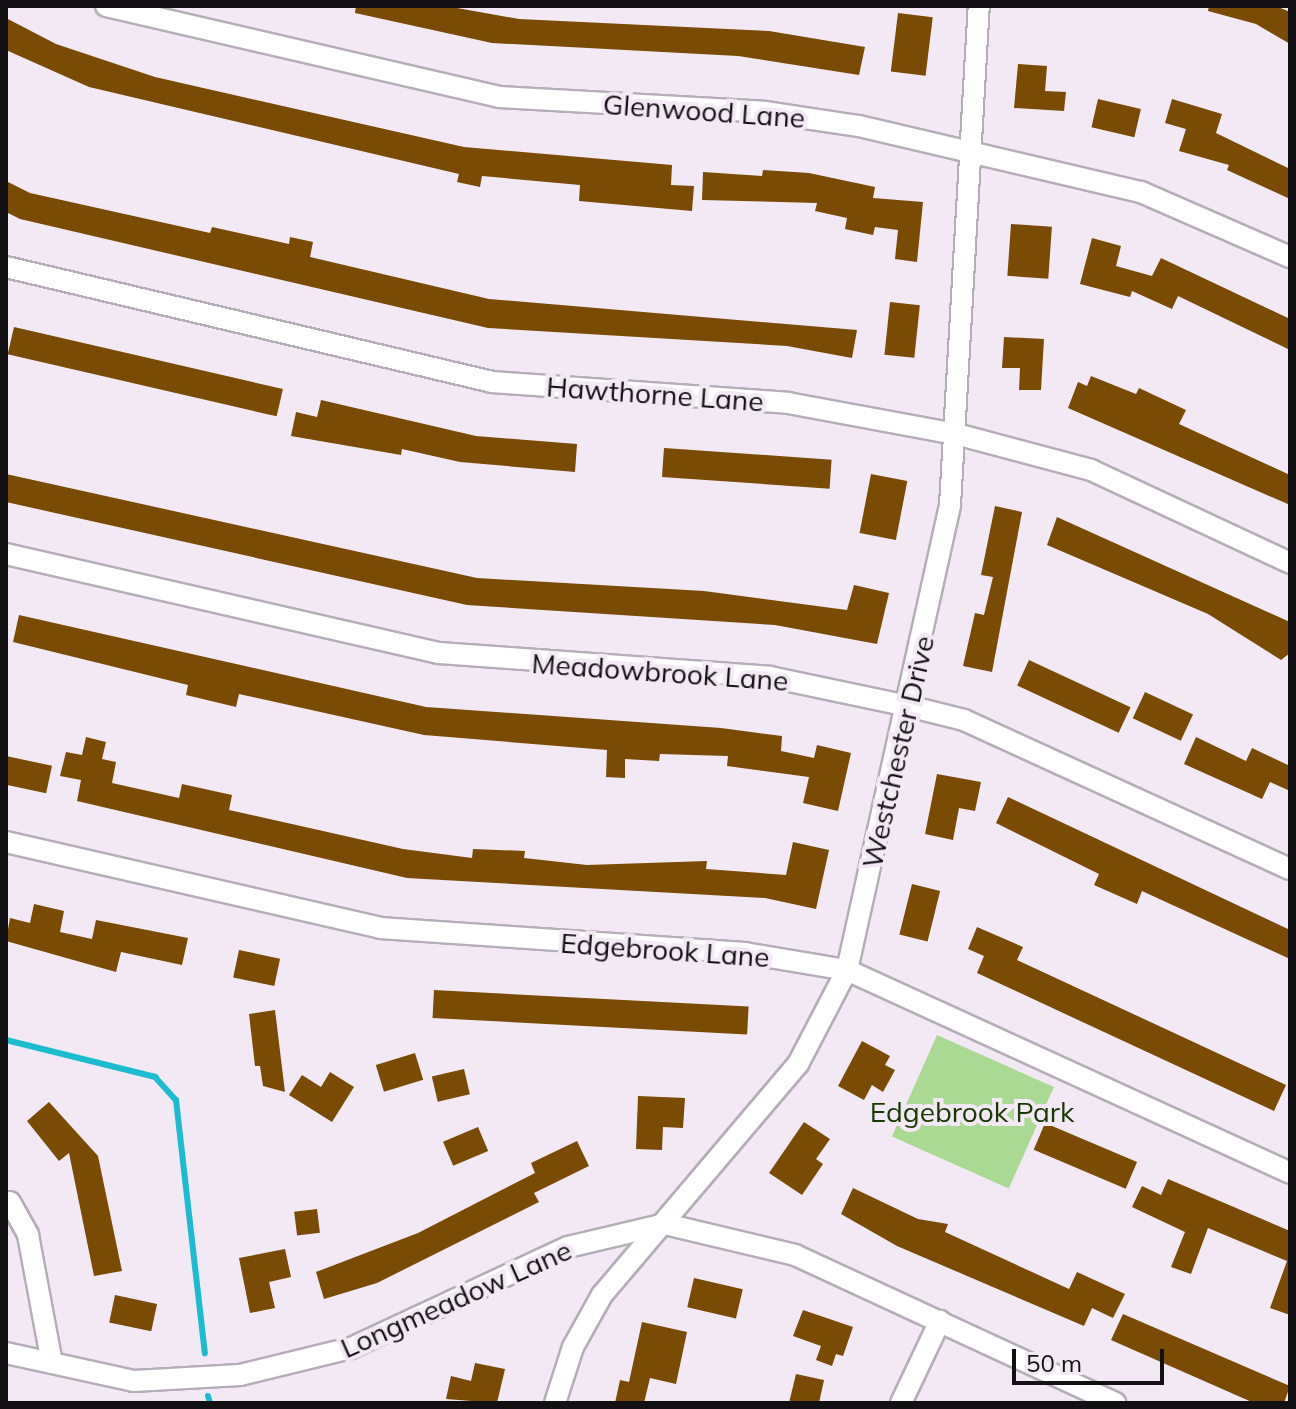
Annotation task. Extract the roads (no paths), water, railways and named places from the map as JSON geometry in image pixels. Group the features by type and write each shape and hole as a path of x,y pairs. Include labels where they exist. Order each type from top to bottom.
{"street":[{"name":"Glenwood Lane","path":"106,6 485,95 814,118 1141,192 1290,257"},
{"name":"Westchester Drive","path":"555,1403 584,1324 617,1274 665,1224 798,1064 847,970 939,575 956,434 979,6"},
{"name":"Hawthorne Lane","path":"6,267 491,382 788,403 956,434 1091,470 1290,563"},
{"name":"Meadowbrook Lane","path":"6,554 439,653 770,677 908,706 964,720 1290,869"},
{"name":"Edgebrook Lane","path":"6,842 380,928 745,953 847,970 1290,1173"},
{"path":"10,1202 28,1235 52,1363"},
{"name":"Longmeadow Lane","path":"6,1353 161,1382 311,1361 395,1332 568,1247 665,1224 795,1255 1116,1403"},
{"path":"901,1403 940,1321"}],"waterway":[{"path":"6,1040 155,1077 176,1100 205,1353"},
{"path":"208,1396 210,1403"}],"park label":[{"name":"Edgebrook Park","path":"972,1112"}]}
